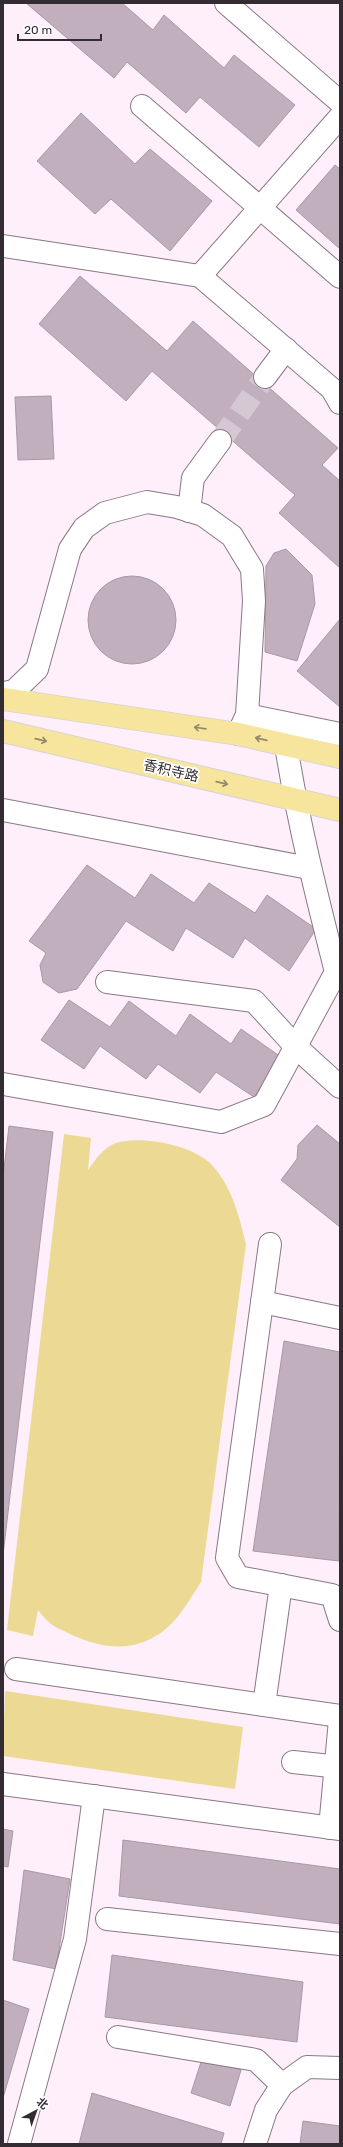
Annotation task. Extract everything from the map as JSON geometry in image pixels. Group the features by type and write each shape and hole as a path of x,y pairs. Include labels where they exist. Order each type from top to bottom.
{"main road":[{"path":"3,700 243,725 286,745 340,757"},
{"name":"香积寺路","path":"3,731 295,801 340,810"}],"lane":[{"path":"226,3 340,102"},
{"path":"142,106 340,277"},
{"path":"200,276 340,117"},
{"path":"3,246 200,276 332,389 340,403"},
{"path":"265,377 286,349"},
{"path":"189,511 193,478 220,441"},
{"path":"3,693 14,691 37,669 70,549 84,528 105,512 146,502 203,515 232,536 252,569 254,602 243,725 340,734"},
{"path":"3,1084 221,1122 264,1106 338,973 309,868 295,801 286,745"},
{"path":"3,810 309,868"},
{"path":"107,982 254,1001 296,1047 340,1087"},
{"path":"270,1244 227,1558 238,1577 332,1595 340,1620"},
{"path":"262,1302 340,1318"},
{"path":"264,1705 281,1585"},
{"path":"16,1669 340,1716"},
{"path":"3,1784 335,1828 340,1720"},
{"path":"293,1762 338,1766"},
{"path":"19,2144 75,1939 94,1796"},
{"path":"107,1919 340,1944"},
{"path":"118,2037 256,2060 282,2085"},
{"path":"255,2144 266,2110 282,2085 307,2067 340,2068"}],"shaded area":[{"path":"64,1134 91,1138 88,1170 100,1154 112,1145 127,1141 139,1140 166,1143 203,1157 218,1173 234,1202 246,1244 201,1582 183,1610 166,1629 148,1640 127,1646 94,1643 72,1635 55,1627 38,1610 33,1636 7,1630"},
{"path":"5,1691 243,1727 235,1789 3,1756"}],"building":[{"path":"26,3 122,3 153,30 164,15 224,68 234,55 295,105 259,147 200,97 186,113 127,62 114,78"},
{"path":"81,113 135,164 150,149 212,201 170,251 111,199 95,214 37,161"},
{"path":"335,165 340,169 340,249 296,210"},
{"path":"80,276 167,351 193,321 338,448 322,465 340,481 340,568 279,513 295,495 152,371 126,401 39,324"},
{"path":"51,396 54,459 18,460 15,397"},
{"path":"286,549 312,575 315,604 297,661 265,652 266,566 274,553"},
{"path":"132,576 149,579 163,589 173,603 176,620 173,637 163,651 149,661 132,664 115,661 101,651 91,637 88,620 91,603 101,589 115,579"},
{"path":"340,619 340,707 297,671"},
{"path":"87,865 135,898 151,874 194,903 209,883 255,913 267,895 316,929 289,971 245,938 233,958 186,928 173,951 126,921 77,989 59,993 43,982 40,965 46,953 29,941"},
{"path":"69,1000 110,1027 129,1001 176,1036 190,1014 231,1044 241,1029 281,1057 254,1097 216,1072 200,1093 158,1064 146,1079 100,1046 84,1069 41,1040"},
{"path":"317,1125 340,1144 340,1227 281,1180 297,1159 298,1145"},
{"path":"9,1126 53,1132 3,1555 3,1177"},
{"path":"284,1341 340,1352 339,1561 253,1551"},
{"path":"3,1829 13,1831 8,1867 3,1866"},
{"path":"123,1840 340,1869 340,1924 119,1896"},
{"path":"24,1870 70,1879 56,1969 13,1960"},
{"path":"112,1955 303,1982 297,2042 105,2017"},
{"path":"3,2000 29,2009 3,2098"},
{"path":"203,2056 241,2070 230,2106 191,2093"},
{"path":"92,2093 224,2133 221,2144 79,2144"},
{"path":"303,2121 340,2126 340,2144 300,2144"}],"tunnel":[{"path":"220,441 265,377"}]}
